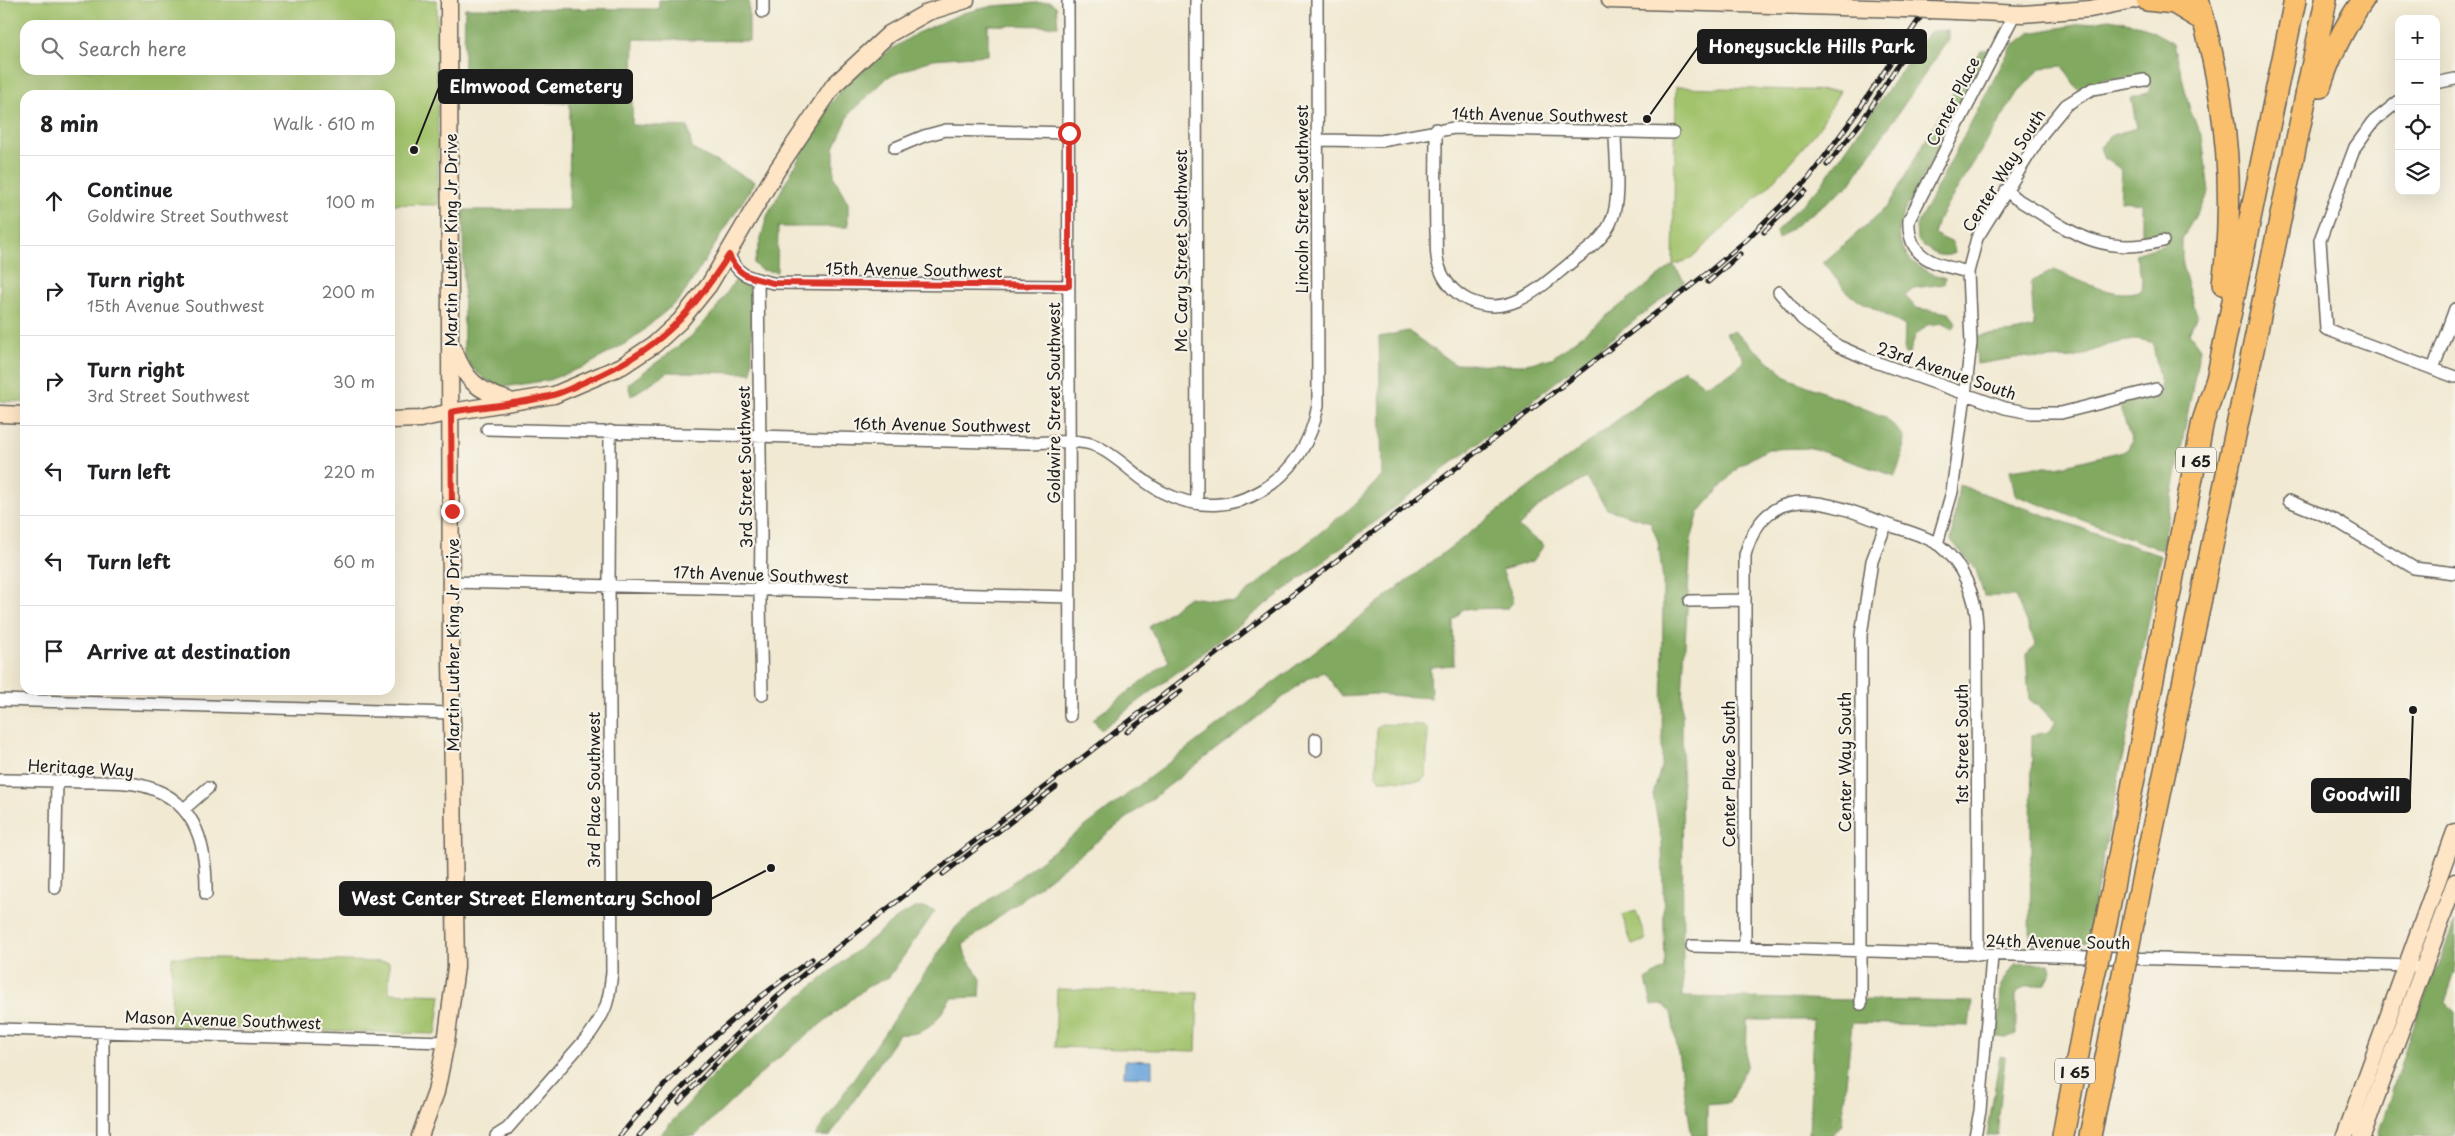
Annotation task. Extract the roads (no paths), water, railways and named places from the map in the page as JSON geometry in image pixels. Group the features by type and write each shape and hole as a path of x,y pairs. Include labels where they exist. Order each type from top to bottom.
{"highway":[{"path":"2147,0 2174,3 2204,21"},
{"path":"2198,0 2225,125 2229,203 2228,247 2203,421"},
{"name":"I 65","path":"2062,1136 2087,1006 2106,923 2203,421 2217,379 2295,0"},
{"name":"I 65","path":"2090,1136 2326,0"},
{"path":"2292,165 2330,58 2350,19 2363,0"}],"main road":[{"name":"Martin Luther King Jr Drive","path":"420,1136 436,1092 446,1042 456,968 451,582 449,0"},
{"path":"395,420 420,419 554,395 622,366 655,344 680,321 709,285 729,255 777,170 834,85 889,34 926,6 966,0"},
{"path":"1610,0 2015,13 2090,9 2134,0"},
{"path":"2068,10 2088,0"},
{"path":"451,339 462,368 471,380 490,395 513,402"},
{"path":"0,414 20,415"},
{"path":"2345,1136 2455,832"},
{"path":"2362,1136 2455,882"}],"street":[{"path":"763,0 763,12"},
{"name":"Goldwire Street Southwest","path":"1068,0 1070,716"},
{"name":"Mc Cary Street Southwest","path":"1196,0 1197,502"},
{"name":"Lincoln Street Southwest","path":"1317,0 1318,398"},
{"name":"Center Place","path":"1968,272 1930,262 1915,248 1911,240 1909,220 2015,13"},
{"path":"2440,82 2455,79"},
{"name":"Center Way South","path":"1937,544 1952,492 1965,395 1971,343 1968,272 1977,238 2042,134 2066,105 2092,89 2144,80"},
{"path":"2395,104 2374,121 2355,147 2320,240 2326,329 2455,377"},
{"name":"14th Avenue Southwest","path":"1318,140 1397,139 1436,129 1478,128 1672,133"},
{"path":"1436,129 1436,223 1439,267 1447,282 1460,295 1475,303 1494,307 1513,304 1528,296 1593,247 1603,236 1612,219 1615,204 1615,132"},
{"path":"895,148 924,136 946,130 1069,133"},
{"path":"2006,190 2015,198 2083,238 2097,243 2129,247 2164,241"},
{"path":"729,255 734,266 743,275 758,279"},
{"name":"15th Avenue Southwest","path":"758,279 773,283 1069,286"},
{"name":"3rd Street Southwest","path":"758,279 762,694"},
{"name":"23rd Avenue South","path":"1780,292 1802,319 1838,346 1870,360 1965,395 2020,412 2046,414 2076,410 2156,389"},
{"path":"2433,369 2455,309"},
{"name":"16th Avenue Southwest","path":"487,429 1080,442 1097,446 1161,492 1197,502 1232,502 1250,497 1277,482 1296,461 1308,441 1316,419 1318,398"},
{"name":"3rd Place Southwest","path":"496,1136 507,1129 590,1034 602,1018 610,999 612,972 609,586 610,431"},
{"path":"2289,501 2333,519 2414,568 2455,573"},
{"name":"Center Place South","path":"1745,948 1744,567 1749,543 1762,522 1778,509 1801,502 1826,503 1937,544"},
{"name":"Center Way South","path":"1861,1004 1861,635 1868,578 1886,524"},
{"name":"1st Street South","path":"1937,544 1950,557 1968,582 1976,611 1978,955"},
{"name":"17th Avenue Southwest","path":"451,582 1070,597"},
{"path":"1690,601 1744,600"},
{"path":"0,700 452,713"},
{"name":"Heritage Way","path":"0,780 135,784 170,797 184,809 200,834 205,862 206,894"},
{"path":"55,888 57,781"},
{"path":"184,809 208,788"},
{"name":"24th Avenue South","path":"1692,946 1992,956 2406,964 2423,968"},
{"path":"1975,1136 1980,1111 1992,956"},
{"name":"Mason Avenue Southwest","path":"0,1029 446,1042"},
{"path":"103,1032 103,1136"}],"water":[{"path":"1125,1060 1152,1061 1152,1077 1124,1076"}],"railway":[{"path":"639,1136 721,1048 811,968 1710,271 1743,243 1809,178 1858,111 1932,0"},
{"path":"1930,17 1940,0"},
{"path":"1827,165 1862,121 1906,52"},
{"path":"1764,232 1805,191"},
{"path":"1708,282 1740,254"},
{"path":"1127,732 1181,691"},
{"path":"943,874 1056,787"},
{"path":"620,1136 663,1087 710,1040 759,998 812,959"},
{"path":"679,1102 743,1036 777,1006"}],"place":[{"name":"Honeysuckle Hills Park","path":"1647,119"},
{"name":"Elmwood Cemetery","path":"414,150"},
{"name":"Goodwill","path":"2413,710"},
{"name":"West Center Street Elementary School","path":"771,868"}]}
